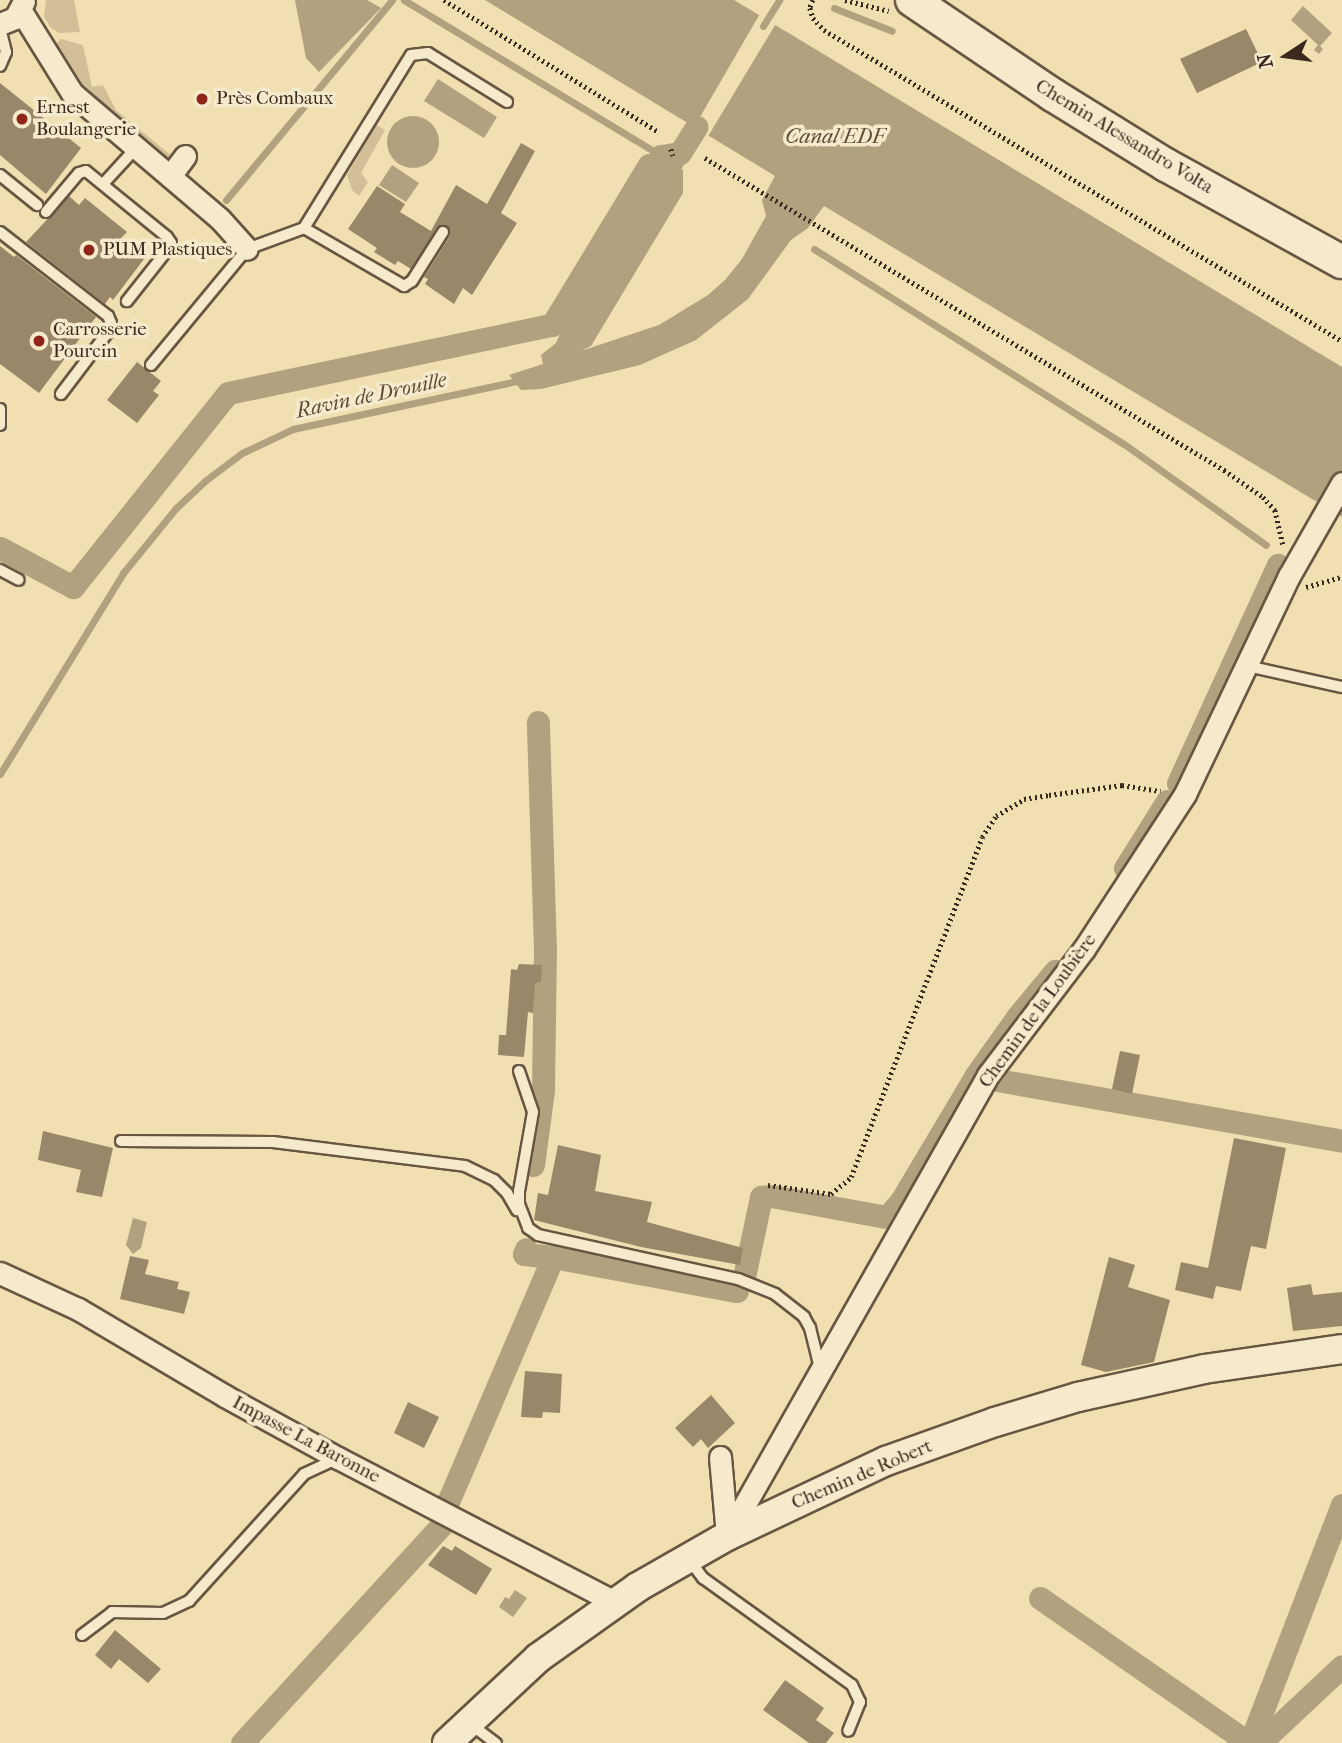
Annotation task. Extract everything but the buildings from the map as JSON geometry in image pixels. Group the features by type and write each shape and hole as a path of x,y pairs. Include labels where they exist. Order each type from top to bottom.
{"main road":[{"name":"Chemin Alessandro Volta","path":"912,0 1053,95 1155,159 1342,262"}],"street":[{"path":"0,26 8,22 23,5 72,93 220,219 247,249"},
{"path":"170,176 185,156"},
{"name":"Chemin de la Loubière","path":"727,1536 988,1075 1103,922 1182,799 1304,546 1342,483"},
{"name":"Impasse La Baronne","path":"0,1273 78,1309 225,1396 338,1458 615,1602"},
{"name":"Chemin de Robert","path":"447,1743 467,1721 559,1641 615,1602 727,1536 886,1461 995,1422 1078,1397 1170,1376 1342,1349"},
{"path":"720,1457 727,1536"}],"lane":[{"path":"0,26 6,52 0,65"},
{"path":"150,365 247,249 304,228 411,55 428,53 507,102"},
{"path":"103,184 135,149"},
{"path":"0,174 41,208 79,173 86,171 171,243 128,301"},
{"path":"304,228 404,286 412,281 443,232"},
{"path":"0,232 108,316 111,323 108,332 61,394"},
{"path":"0,409 0,425"},
{"path":"0,570 19,580"},
{"path":"1247,666 1342,687"},
{"path":"519,1071 533,1112 519,1191 524,1221"},
{"path":"121,1141 273,1142 466,1166 494,1180 507,1193 524,1221 538,1234 738,1279 775,1293 792,1305 810,1328 821,1370"},
{"path":"82,1635 112,1612 163,1613 189,1601 304,1474 338,1458"},
{"path":"688,1557 703,1578 852,1685 860,1702 848,1731"},
{"path":"467,1721 496,1743"}],"path":[{"path":"444,0 657,131"},
{"path":"813,0 810,8 813,18 824,30 1342,341"},
{"path":"671,149 673,156"},
{"path":"705,158 1224,470 1263,497 1275,510 1285,585 1342,578"},
{"path":"768,1185 831,1194 851,1177 982,837 996,816 1024,799 1122,785 1138,785 1182,799"}],"shaded area":[{"path":"46,0 74,0 80,32 59,33 50,27 44,17"},
{"path":"61,39 83,45 92,87 103,85 116,110 173,157 170,163 91,99 73,77 55,45"},
{"path":"376,125 385,130 361,173 368,182 359,196 352,190 347,175"}],"water":[{"path":"295,0 367,0 381,8 319,72 306,58"},
{"name":"Canal EDF","path":"485,0 734,0 1342,367 1342,517 824,206 808,228 791,240 748,299 696,340 640,365 541,389 521,390 509,375 543,364 541,355 556,343 564,325 655,174 674,163 683,170 683,193 591,346 581,351 659,325 708,295 725,280 742,259 766,216 762,200 775,176"},
{"path":"1303,6 1332,33 1320,46 1323,49 1319,54 1314,50 1318,45 1291,20"},
{"path":"438,79 497,117 484,138 424,101"},
{"path":"413,116 423,118 431,124 437,132 437,152 431,160 423,166 413,168 403,166 395,160 389,152 387,142 389,132 395,124 403,118"},
{"path":"392,165 419,183 406,202 379,185"},
{"path":"133,1218 147,1222 141,1248 133,1254 126,1245"},
{"path":"515,1590 527,1598 513,1617 499,1607 505,1597 509,1599"}],"pier":[{"path":"761,12 777,22 707,138 693,129"}],"waterway":[{"path":"226,200 392,0"},
{"path":"404,0 658,154"},
{"path":"763,26 779,0"},
{"path":"834,8 892,31"},
{"path":"674,173 704,124"},
{"path":"0,548 73,587 228,393 552,325 649,165 661,163 661,156 680,153 696,127"},
{"path":"814,249 1124,444 1266,545"},
{"name":"Ravin de Drouille","path":"0,774 123,573 176,508 206,480 242,453 293,429 521,380"},
{"path":"1178,783 1278,565"},
{"path":"533,1165 543,1090 545,950 538,722"},
{"path":"1125,868 1167,801"},
{"path":"744,1277 761,1197 771,1196 887,1217 901,1201 976,1075 1017,1017 1055,971"},
{"path":"997,1080 1342,1141"},
{"path":"445,1509 553,1257 524,1254 526,1249"},
{"path":"553,1257 737,1291"},
{"path":"1250,1743 1342,1505"},
{"path":"242,1743 443,1524"},
{"path":"1040,1598 1249,1743"},
{"path":"1260,1743 1342,1666"}],"place":[{"name":"Près Combaux","path":"202,99"},
{"name":"Ernest Boulangerie","path":"22,119"},
{"name":"PUM Plastiques","path":"89,250"},
{"name":"Carrosserie Pourcin","path":"39,341"}]}
